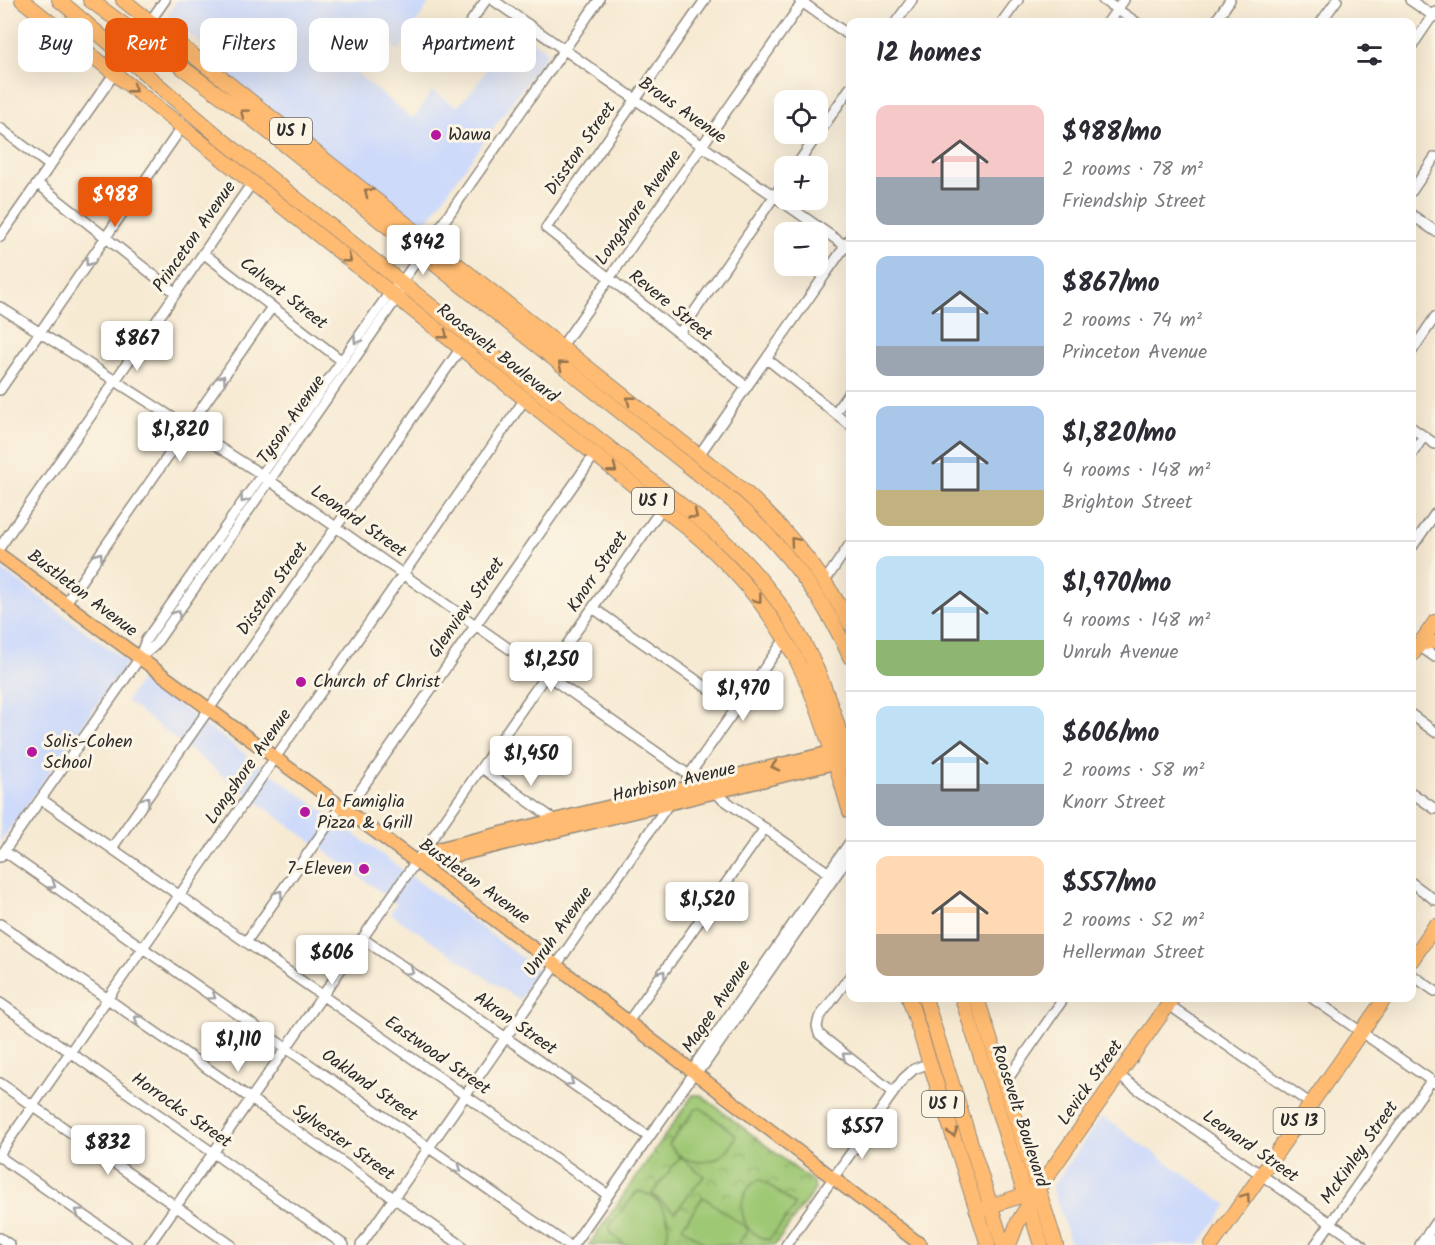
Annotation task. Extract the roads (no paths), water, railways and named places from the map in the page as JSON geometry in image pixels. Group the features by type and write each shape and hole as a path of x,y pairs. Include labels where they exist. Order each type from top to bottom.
{"highway":[{"name":"Roosevelt Boulevard","path":"21,0 595,454 727,563 759,600 785,639 809,687 846,799"},
{"name":"Roosevelt Boulevard","path":"59,0 188,111 699,519 737,553 770,591 804,644 828,698 846,749"},
{"name":"Roosevelt Boulevard","path":"90,0 115,18"},
{"path":"122,0 137,18"},
{"name":"US 1","path":"122,0 148,18"},
{"name":"US 1","path":"188,49 745,492 773,518 810,561 825,581 846,617"},
{"name":"Roosevelt Boulevard","path":"188,71 255,121 750,516 787,555 810,585 846,649"},
{"path":"252,183 336,231"},
{"path":"1416,644 1435,622"},
{"path":"1416,954 1435,926"},
{"name":"US 1","path":"916,1002 930,1063 984,1209 1003,1245"},
{"name":"US 1","path":"917,1002 941,1050 984,1209 988,1245"},
{"name":"Roosevelt Boulevard","path":"964,1002 1041,1245"},
{"path":"964,1002 997,1058"},
{"name":"Roosevelt Boulevard","path":"978,1002 1056,1245"},
{"name":"Levick Street","path":"984,1209 1027,1201 1038,1189 1170,1002"},
{"name":"US 13","path":"1212,1245 1382,1002"},
{"path":"1009,1245 1027,1201"}],"main road":[{"name":"Bustleton Avenue","path":"0,555 556,965 921,1245"},
{"path":"1416,646 1435,642"},
{"name":"Harbison Avenue","path":"560,825 713,792 833,757"},
{"name":"Harbison Avenue","path":"416,862 442,859 679,789 833,757 846,757"}],"street":[{"path":"152,18 165,0"},
{"path":"473,18 486,0"},
{"name":"Brous Avenue","path":"493,0 774,195"},
{"name":"Tyson Avenue","path":"139,659 146,640 261,474 332,383 599,0"},
{"name":"Disston Street","path":"546,228 705,0"},
{"path":"899,18 912,0"},
{"path":"1005,18 1018,0"},
{"path":"1103,0 1130,18"},
{"path":"1111,18 1124,0"},
{"path":"1218,18 1230,0"},
{"path":"1324,18 1337,0"},
{"path":"1410,0 1434,15 1416,40"},
{"path":"802,1 846,33"},
{"name":"Longshore Avenue","path":"562,346 802,1"},
{"path":"0,237 4,224 38,184 114,74"},
{"path":"803,156 846,94"},
{"path":"0,128 50,166"},
{"path":"0,390 182,128"},
{"path":"1416,184 1435,157"},
{"name":"Princeton Avenue","path":"0,547 252,183"},
{"path":"38,184 176,293"},
{"path":"679,334 774,197"},
{"name":"Brous Avenue","path":"796,210 846,243"},
{"path":"1416,218 1435,231"},
{"name":"Revere Street","path":"546,228 747,387"},
{"path":"699,455 846,249"},
{"name":"Calvert Street","path":"204,253 342,361"},
{"name":"Tyson Avenue","path":"2,854 139,659 154,646 270,481 332,383 342,361 394,295"},
{"path":"65,604 272,307"},
{"name":"Leonard Street","path":"0,308 261,474 689,776"},
{"path":"1416,345 1435,317"},
{"name":"Disston Street","path":"112,848 461,348"},
{"path":"767,359 846,422"},
{"path":"835,413 846,397"},
{"name":"Longshore Avenue","path":"0,1155 525,399"},
{"path":"1416,431 1435,444"},
{"path":"1416,448 1424,436"},
{"name":"Glenview Street","path":"246,942 476,624 595,454"},
{"name":"Knorr Street","path":"149,1245 662,508"},
{"path":"1416,541 1435,514"},
{"path":"825,581 846,549"},
{"path":"593,608 736,708"},
{"name":"Unruh Avenue","path":"361,1245 785,639"},
{"path":"1416,648 1435,657"},
{"path":"1416,718 1435,732"},
{"path":"482,768 560,825"},
{"path":"713,792 832,875"},
{"path":"1416,796 1435,809"},
{"name":"Eastwood Street","path":"41,799 608,1195"},
{"path":"628,1022 765,828"},
{"name":"Magee Avenue","path":"573,1245 694,1072 698,1060 768,967 832,875 846,849"},
{"name":"Oakland Street","path":"2,854 143,948 568,1245"},
{"name":"Magee Avenue","path":"832,875 846,859"},
{"path":"1416,886 1435,900"},
{"name":"Sylvester Street","path":"0,924 461,1245"},
{"name":"Akron Street","path":"362,938 649,1137"},
{"path":"1416,978 1435,991"},
{"path":"846,981 819,1018 818,1030 822,1038 893,1092"},
{"path":"1005,1083 1061,1002"},
{"path":"1172,1002 1311,1104"},
{"path":"1318,1002 1433,1082"},
{"name":"Horrocks Street","path":"0,1003 344,1245"},
{"path":"789,1244 909,1071 930,1063"},
{"name":"Leonard Street","path":"1119,1076 1362,1245"},
{"name":"McKinley Street","path":"1315,1245 1433,1082"},
{"path":"0,1083 231,1245"},
{"path":"0,1155 127,1245"},
{"path":"1420,1245 1435,1223"},
{"path":"0,1239 10,1245"},
{"path":"1431,1245 1435,1239"}],"place":[{"name":"Wawa","path":"436,135"},
{"name":"Church of Christ","path":"301,682"},
{"name":"Solis-Cohen School","path":"32,752"},
{"name":"La Famiglia Pizza & Grill","path":"305,812"},
{"name":"7-Eleven","path":"364,869"}]}
